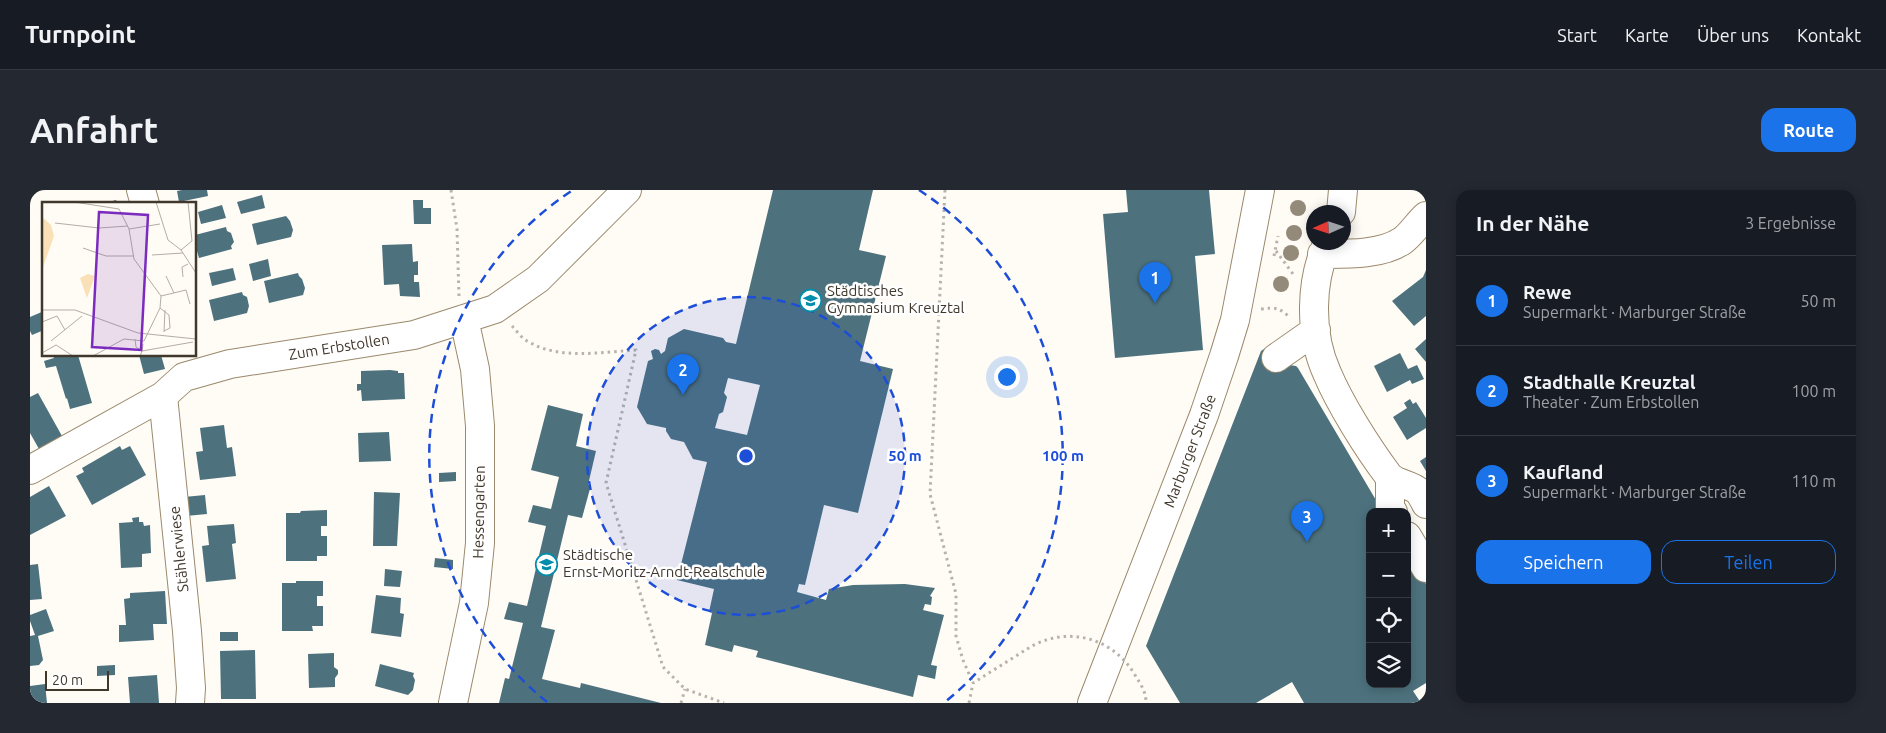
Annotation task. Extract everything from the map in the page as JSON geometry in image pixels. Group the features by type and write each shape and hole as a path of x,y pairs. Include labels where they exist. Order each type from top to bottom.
{"street":[{"name":"Zum Erbstollen","path":"30,470 163,396 183,366 230,364 414,335 495,309 538,280 627,190"},
{"name":"Marburger Straße","path":"1092,703 1204,415 1224,356 1235,320 1260,190"},
{"path":"1342,205 1343,190"},
{"path":"1337,250 1362,254 1382,249 1402,241 1426,216"},
{"path":"1276,358 1305,325 1314,303 1316,277 1324,250"},
{"name":"Hessengarten","path":"453,703 474,603 480,543 480,426 475,369 464,319"},
{"path":"1305,325 1320,353 1317,379 1354,422 1390,477 1419,491 1426,504"},
{"name":"Stählerwiese","path":"163,396 187,631 192,688 190,703"},
{"path":"1390,477 1391,508"},
{"path":"1411,543 1426,568"}],"path":[{"path":"451,190 457,229 458,293 464,319"},
{"path":"945,190 930,494 956,594 956,636 963,660 973,683 969,703"},
{"path":"1276,250 1294,276"},
{"path":"1260,309 1277,308 1305,325"},
{"path":"495,309 527,342 550,351 580,354 636,350 606,483 663,666 685,689 724,703"},
{"path":"973,683 1038,642 1060,636 1086,638 1112,648 1129,665 1146,692 1146,703"},
{"path":"681,703 685,689"}],"building":[{"path":"207,190 208,196 179,202 177,191"},
{"path":"773,190 873,190 859,250 886,256 860,361 893,369 858,513 824,505 805,585 799,584 797,592 826,600 829,589 853,585 905,584 935,588 930,596 932,597 931,605 925,604 923,610 944,615 931,665 937,666 935,679 918,675 913,697 756,657 758,651 734,645 732,652 705,645 712,613 709,612 714,589 677,580 707,462 693,459 684,442 671,439 666,428 647,424 637,407 648,361 653,359 651,351 659,350 661,354 665,351 668,338 684,329 723,338 726,342 736,344","holes":["728,378 760,385 747,435 715,428 719,414 723,412 727,397 724,393"]},
{"path":"1126,190 1209,190 1215,254 1195,256 1203,350 1115,358 1103,214 1128,212"},
{"path":"262,195 265,208 241,214 237,202"},
{"path":"413,200 423,200 423,208 431,208 431,224 414,224"},
{"path":"222,205 226,218 201,224 198,212"},
{"path":"286,216 293,230 291,237 257,245 252,224"},
{"path":"226,227 227,231 231,233 234,242 231,246 232,249 199,258 196,248 196,235"},
{"path":"412,244 413,262 418,261 418,275 414,275 414,282 419,282 420,297 400,296 399,284 384,285 382,245"},
{"path":"268,259 271,276 253,281 249,264"},
{"path":"233,268 236,280 212,286 209,273"},
{"path":"1426,270 1426,316 1414,326 1392,301 1423,277"},
{"path":"298,273 305,288 303,295 269,303 264,281"},
{"path":"242,292 247,297 249,306 247,313 214,321 209,300"},
{"path":"42,312 42,331 32,335 30,331 30,317"},
{"path":"1426,339 1426,362 1415,349"},
{"path":"1267,347 1285,370 1289,365 1298,368 1381,508 1366,508 1366,688 1411,688 1411,560 1426,584 1426,683 1413,691 1421,703 1304,703 1292,682 1256,703 1180,703 1146,646 1261,351"},
{"path":"1400,353 1408,369 1417,365 1424,379 1412,384 1410,380 1387,392 1374,366"},
{"path":"53,356 78,356 92,403 70,409 56,366 46,368 44,361 54,358"},
{"path":"139,356 161,356 165,369 144,374"},
{"path":"390,370 404,373 405,399 362,401 361,390 357,391 357,384 361,384 361,371"},
{"path":"38,393 62,436 39,449 30,433 30,397"},
{"path":"1410,399 1413,404 1416,402 1426,418 1426,428 1407,440 1393,417 1407,408 1404,403"},
{"name":"Städtische Ernst-Moritz-Arndt-Realschule","path":"548,405 583,414 576,446 596,451 588,485 591,485 582,518 568,515 541,627 555,630 542,679 580,688 581,683 661,703 499,703 505,678 509,679 523,623 504,619 509,602 527,606 546,526 528,522 533,505 551,509 559,477 531,470"},
{"path":"224,425 227,448 232,447 236,476 200,480 196,452 203,451 200,428"},
{"path":"389,432 391,461 359,462 358,433"},
{"path":"120,446 122,450 130,446 146,475 92,505 76,476 84,472 82,468"},
{"path":"1426,457 1426,471 1420,461"},
{"path":"456,472 456,481 439,482 439,473"},
{"path":"49,486 66,516 30,535 30,497"},
{"path":"374,492 400,493 397,546 373,546"},
{"path":"205,495 207,514 186,516 184,497"},
{"path":"327,510 327,526 321,526 321,536 327,536 327,556 317,556 317,561 286,561 286,513"},
{"path":"139,517 139,522 143,522 144,526 150,525 151,553 142,554 142,567 121,568 119,523 133,522 132,518"},
{"path":"234,524 236,543 232,544 236,579 206,582 202,546 209,545 207,526"},
{"path":"435,558 453,560 453,569 434,567"},
{"path":"38,564 42,599 30,600 30,565"},
{"path":"385,569 402,571 400,587 384,586"},
{"path":"296,581 323,581 323,596 317,596 317,606 323,606 323,626 312,626 313,631 282,631 282,583 296,583"},
{"path":"165,591 167,624 153,624 154,640 119,642 119,625 126,625 124,599 130,598 130,593"},
{"path":"376,595 401,598 400,613 404,614 401,637 371,633"},
{"path":"46,609 54,631 38,636 43,660 39,665 30,666 30,636 35,635 30,615"},
{"path":"220,632 238,632 238,641 220,641"},
{"path":"255,650 256,699 221,699 220,651"},
{"path":"334,653 334,667 338,670 335,678 335,687 309,688 308,654"},
{"path":"380,664 414,673 413,690 408,695 375,686"},
{"path":"115,665 115,675 97,676 97,666"},
{"path":"157,675 159,703 130,703 128,677"},
{"path":"45,684 47,703 30,703 30,686"}],"place":[{"name":"Städtisches Gymnasium Kreuztal","path":"811,300"},
{"name":"Rewe","path":"1155,303"},
{"name":"Stadthalle Kreuztal","path":"683,395"},
{"name":"Kaufland","path":"1307,542"},
{"name":"Städtische Ernst-Moritz-Arndt-Realschule","path":"547,564"}]}
